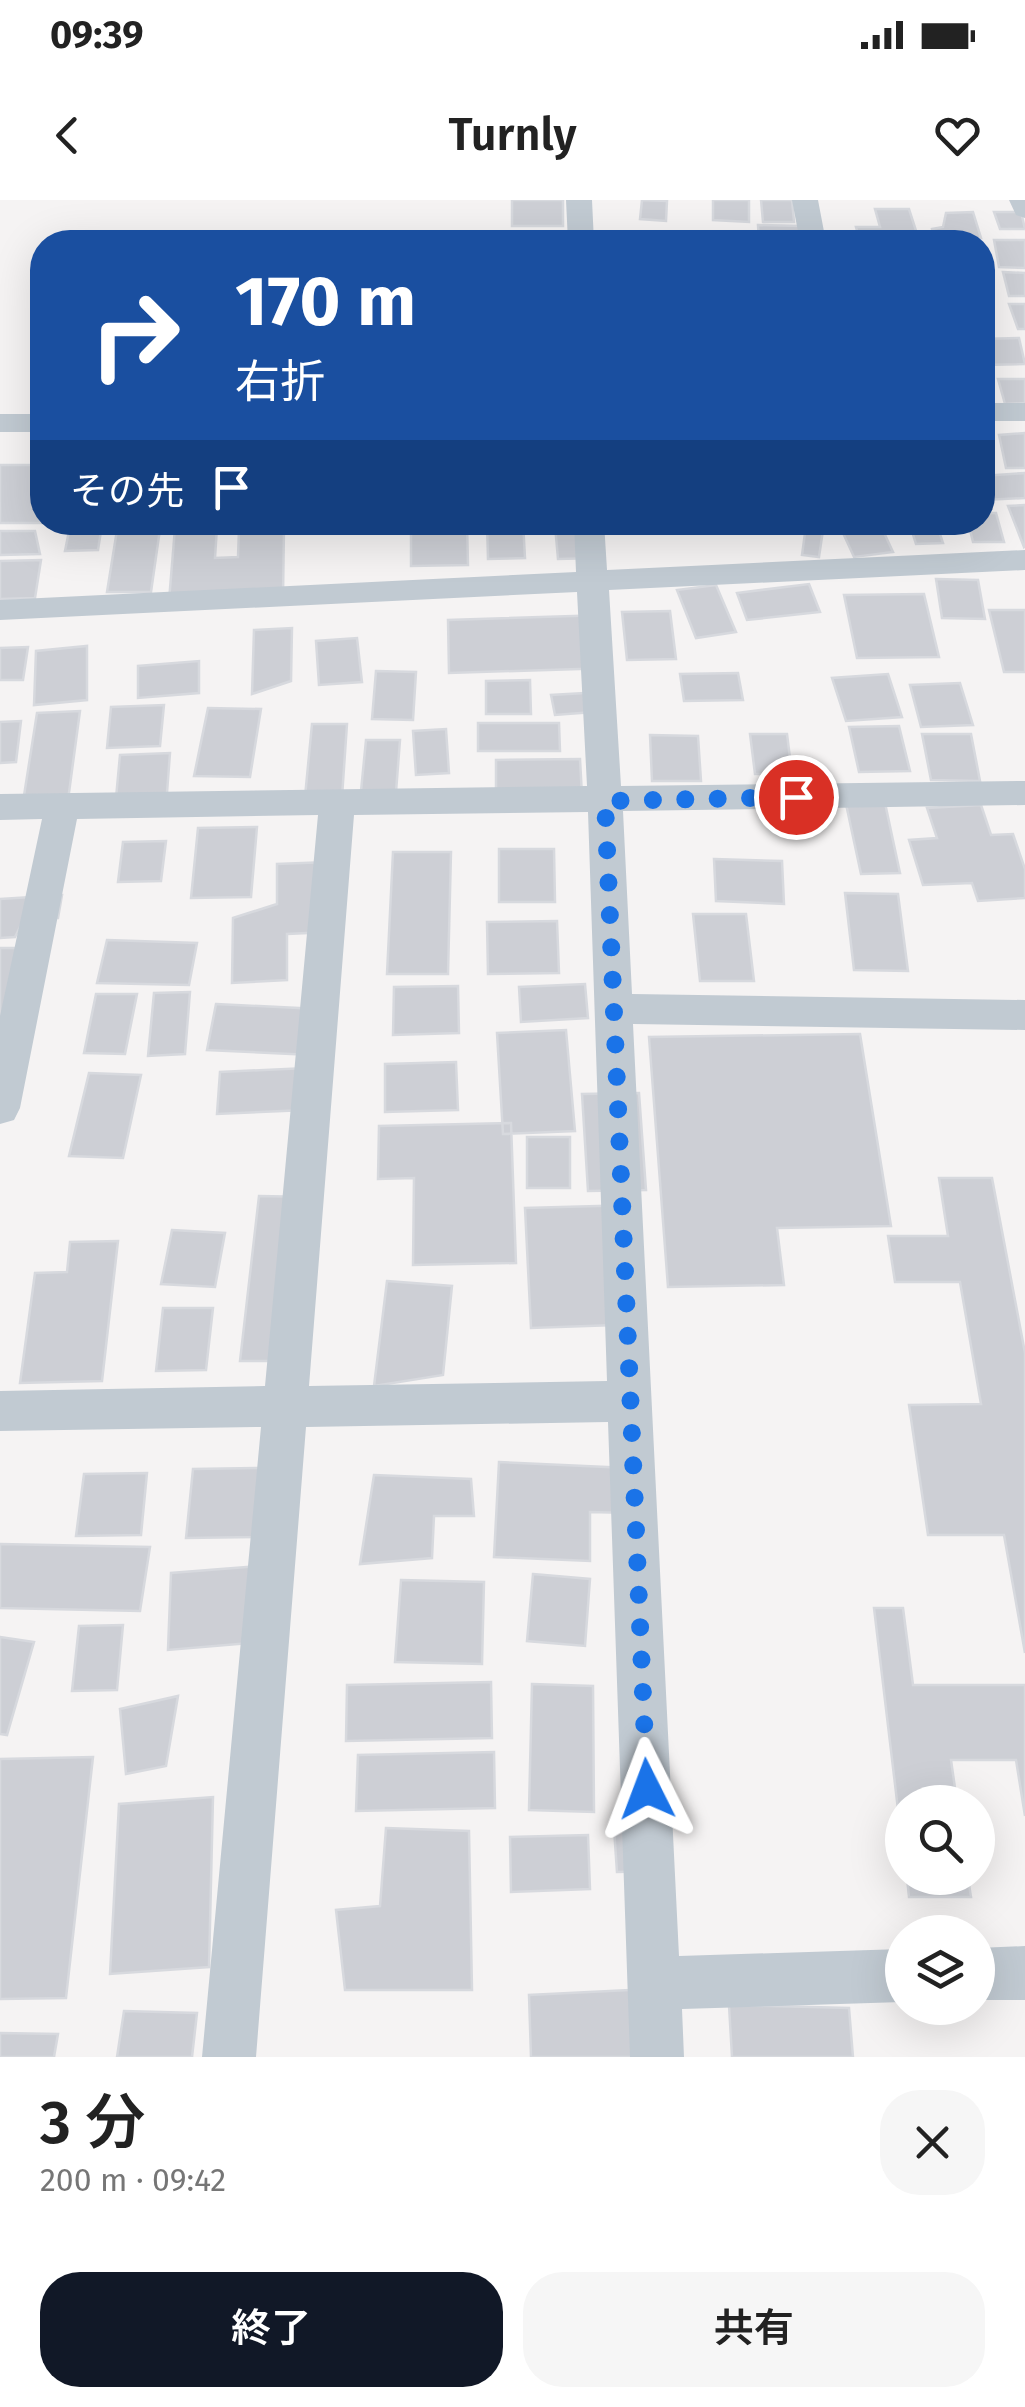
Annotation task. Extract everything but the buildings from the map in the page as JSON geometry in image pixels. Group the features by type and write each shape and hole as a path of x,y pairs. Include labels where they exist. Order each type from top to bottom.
{"street":[{"path":"579,200 580,230"},
{"path":"805,200 811,230"},
{"path":"1022,200 1025,210"},
{"path":"995,412 1025,412"},
{"path":"0,423 30,423"},
{"path":"589,535 605,801 657,2057"},
{"path":"0,610 1025,560"},
{"path":"0,808 1025,793"},
{"path":"229,2057 337,803"},
{"path":"0,1108 62,808"},
{"path":"611,1010 1025,1015"},
{"path":"0,1410 629,1402"},
{"path":"995,1974 1025,1973"},
{"path":"656,1983 885,1976"}],"route":[{"path":"647,1789 605,801 796,797"}]}
